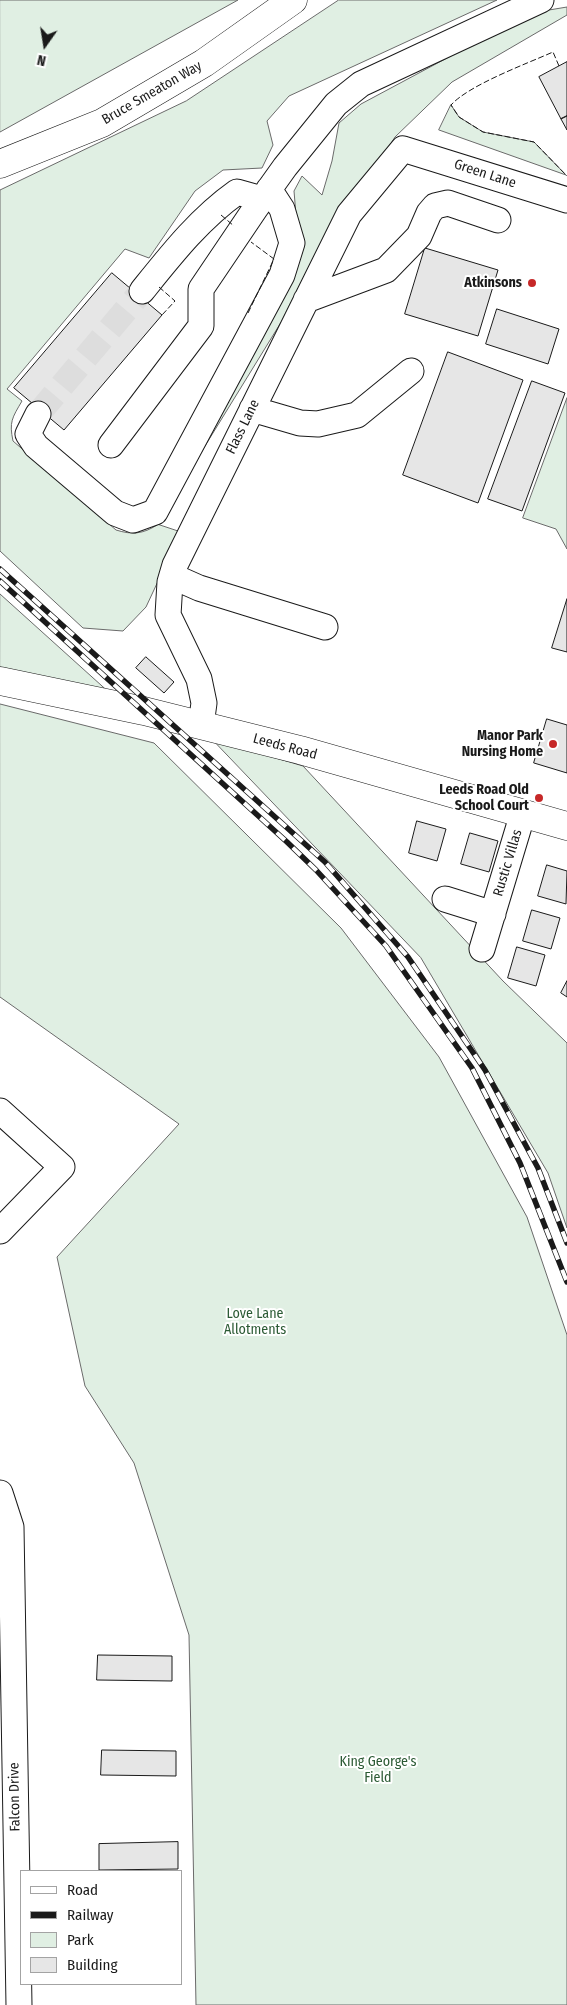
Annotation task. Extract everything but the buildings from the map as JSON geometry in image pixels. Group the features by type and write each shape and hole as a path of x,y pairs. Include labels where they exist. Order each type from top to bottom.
{"main road":[{"name":"Bruce Smeaton Way","path":"0,164 102,123 204,63 293,0"},
{"name":"Leeds Road","path":"0,680 134,708 300,750 567,826"}],"street":[{"path":"112,445 202,326 201,289 284,167 336,104 361,84 541,0"},
{"name":"Green Lane","path":"403,149 567,200"},
{"name":"Flass Lane","path":"201,725 204,703 199,678 168,615 170,582 175,566 349,214 403,149"},
{"path":"38,414 28,434 36,446 115,513 133,520 155,512 282,276 292,244 282,209 266,194 237,192 213,209 182,241 142,291"},
{"path":"306,300 386,270 419,236 429,214 435,206 448,203 498,220"},
{"path":"252,409 300,423 318,424 357,415 411,371"},
{"path":"172,576 200,588 325,627"},
{"name":"Rustic Villas","path":"482,949 523,813"},
{"name":"Rustic Villas","path":"446,899 493,914"},
{"path":"0,1111 62,1167 0,1231"},
{"name":"Falcon Drive","path":"0,1493 11,1527 6,1590 9,1908 19,2005"}],"green space":[{"path":"0,0 238,0 0,132"},
{"path":"339,0 497,0 289,96 267,121 273,145 262,168 223,170 195,191 149,258 125,249 7,389 22,401 12,420 13,441 116,530 137,533 152,528 157,524 181,532 146,607 123,631 83,628 0,551 0,190 186,101"},
{"path":"567,7 567,15 452,82 395,137 160,519 299,251 294,191 302,176 322,195 332,161 339,123 361,104 531,13"},
{"path":"451,105 459,117 483,132 534,142 566,175 439,130"},
{"path":"567,398 567,549 556,529 523,518"},
{"path":"0,594 112,695 0,667"},
{"path":"0,704 154,743 341,928 439,1057 527,1217 567,1335 567,2005 196,2005 189,1635 134,1463 85,1386 57,1257 179,1124 0,997"},
{"path":"212,739 303,766 503,981 567,1043 567,1228 548,1173 421,958"}],"tunnel":[{"path":"38,414 142,291"}],"railway":[{"path":"0,569 325,862 408,957 485,1070 538,1168 567,1243"},
{"path":"0,581 287,842 316,870 386,946 472,1068 520,1163 567,1282"}],"fence":[{"path":"559,66 553,52 484,83 459,97 451,105 459,117 483,132 534,142 567,176"},
{"path":"221,215 234,226"},
{"path":"248,313 274,259 251,242"},
{"path":"159,287 175,301 162,315"}],"place":[{"name":"Atkinsons","path":"532,283"},
{"name":"Manor Park Nursing Home","path":"553,744"},
{"name":"Leeds Road Old School Court","path":"539,798"}],"park label":[{"name":"Love Lane Allotments","path":"255,1322"},
{"name":"King George's Field","path":"378,1770"}]}
